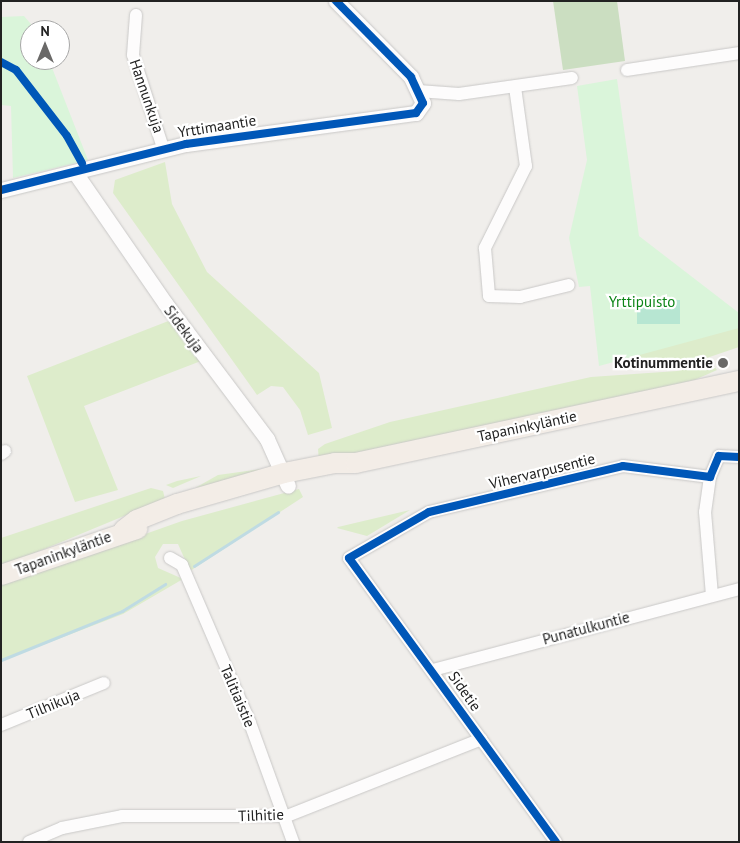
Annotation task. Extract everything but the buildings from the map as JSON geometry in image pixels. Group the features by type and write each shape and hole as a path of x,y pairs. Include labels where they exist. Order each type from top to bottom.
{"main road":[{"name":"Tapaninkyläntie","path":"698,388 739,370"},
{"name":"Tapaninkyläntie","path":"1,575 124,530 286,480 338,474 356,463 698,388 739,381"}],"street":[{"path":"336,1 408,73 418,91 459,94 572,78"},
{"name":"Hannunkuja","path":"136,15 132,55 163,148"},
{"path":"627,70 739,53"},
{"path":"515,87 526,166 485,248 489,296 520,296 569,285"},
{"name":"Yrttimaantie","path":"1,190 76,174 163,148 398,113 416,113 421,107 418,91"},
{"name":"Sidekuja","path":"76,174 165,303 267,439 286,480"},
{"path":"712,595 705,512 710,477 719,456 739,458"},
{"name":"Vihervarpusentie","path":"349,558 429,512 623,466 710,477"},
{"name":"Talitiaistie","path":"170,558 182,565 286,816 293,842"},
{"name":"Sidetie","path":"349,558 433,670 556,842"},
{"name":"Punatulkuntie","path":"433,670 739,589"},
{"name":"Tilhikuja","path":"1,725 104,683"},
{"name":"Tilhitie","path":"30,842 62,828 122,816 286,816 481,739"}],"green space":[{"path":"553,1 617,1 625,61 563,70"},
{"path":"24,16 27,20 20,20 20,70 53,70 88,160 13,178 11,106 1,105 1,17"},
{"name":"Yrttipuisto","path":"617,79 639,236 739,313 739,328 599,366 590,286 579,287 569,238 587,160 577,86"},
{"path":"165,162 172,204 207,272 319,373 332,428 308,435 300,410 283,387 271,386 257,395 113,193 115,180"},
{"path":"637,300 680,300 680,324 637,324"},
{"path":"171,320 201,361 84,406 118,490 75,502 27,376"},
{"path":"739,325 739,347 689,364 629,366 620,344"},
{"path":"712,363 717,370 690,382 319,462 318,449 325,444 390,422 591,377 677,371"},
{"path":"261,469 249,475 195,488 218,475"},
{"path":"201,476 173,488 166,485 177,481"},
{"path":"151,488 163,491 165,499 1,567 1,538"},
{"path":"299,489 303,497 190,571 178,544 163,544 155,557 158,568 183,579 123,614 1,661 1,585 182,521"},
{"path":"410,510 367,536 337,528 338,527"}],"waterway":[{"path":"194,566 278,512"},
{"path":"1,660 122,611 165,584"}],"cycle path":[{"path":"1,190 186,144 416,113 423,103 411,77 336,1"},
{"path":"1,62 16,70 67,136 82,163"},
{"path":"556,842 349,558 429,512 623,466 710,477 719,456 739,457"}],"place":[{"name":"Kotinummentie","path":"723,363"}]}
